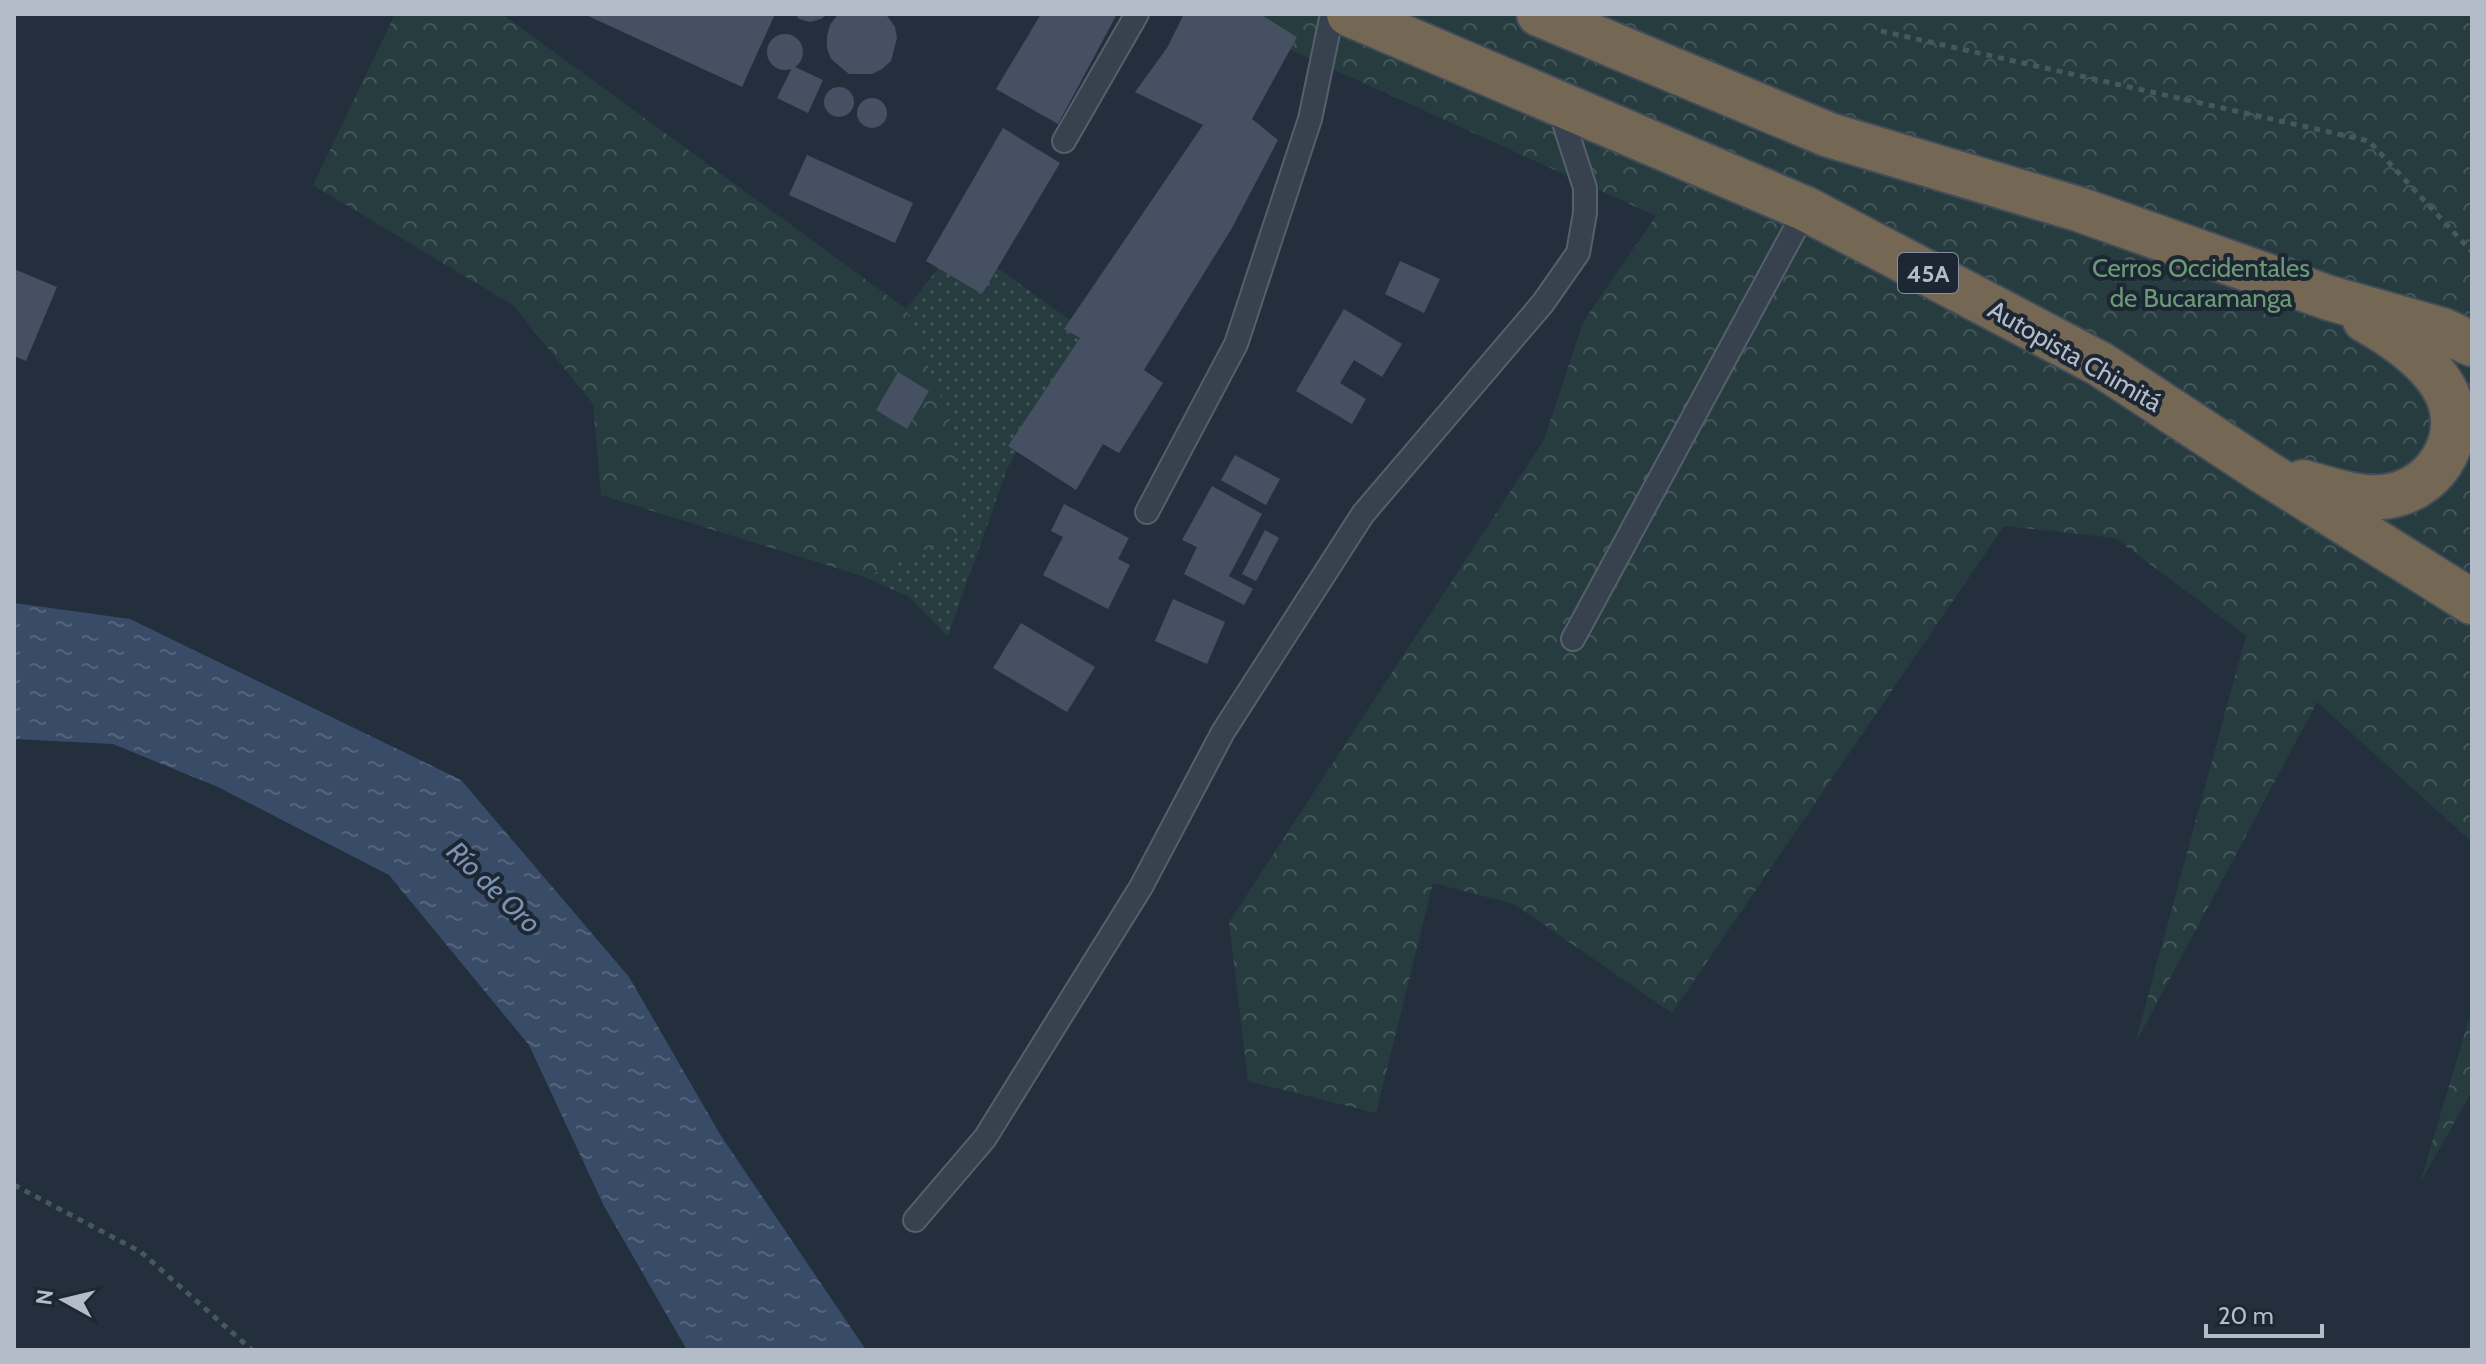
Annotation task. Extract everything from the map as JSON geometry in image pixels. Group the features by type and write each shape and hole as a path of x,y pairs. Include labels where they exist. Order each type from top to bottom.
{"highway":[{"name":"Autopista Chimitá","path":"1349,14 1806,209 2100,364 2472,602"},
{"path":"1539,14 1829,135 2078,209 2329,298 2442,330 2472,344"},
{"path":"2266,473 2362,497 2383,497 2413,490 2422,484 2430,478 2446,454 2453,424 2447,394 2426,366 2394,336 2329,298"}],"lane":[{"path":"1064,141 1137,14"},
{"path":"1147,512 1236,344 1310,119 1332,14"},
{"path":"915,1220 985,1138 1141,887 1223,732 1363,514 1543,303 1578,253 1585,213 1585,188 1558,103"},
{"path":"1573,639 1806,209"}],"path":[{"path":"1881,31 2369,141 2472,252"},
{"path":"14,1185 141,1252 252,1350"}],"green space":[{"path":"395,14 502,14 906,309 952,426 964,532 865,577 601,495 593,404 514,306 313,185"},
{"name":"Cerros Occidentales de Bucaramanga","path":"1212,14 2472,14 2472,842 2317,702 2135,1044 2246,636 2115,538 2004,526 1672,1013 1514,904 1433,883 1376,1113 1248,1081 1229,922 1544,440 1583,322 1656,216"},
{"path":"960,241 1085,331 1007,469 948,636 909,597 865,577 964,532 952,426 906,309"},
{"path":"2472,1009 2472,1091 2420,1183"}],"water":[{"name":"Río de Oro","path":"14,603 130,619 461,780 629,977 721,1136 866,1350 687,1350 604,1206 529,1045 389,875 218,787 113,744 14,739"}],"building":[{"path":"584,14 775,14 742,87"},
{"path":"795,14 827,14 810,22 799,19"},
{"path":"838,14 885,14 895,27 897,38 891,61 872,74 849,74 831,59 827,36"},
{"path":"1041,14 1117,14 1058,124 996,89"},
{"path":"1184,14 1260,14 1297,37 1252,119 1278,140 1232,228 1144,370 1163,383 1119,453 1103,444 1076,490 1008,446 1080,338 1064,329 1203,125 1135,92 1167,48"},
{"path":"785,34 798,39 803,52 798,65 785,70 772,65 767,52 772,39"},
{"path":"793,66 823,80 808,113 777,98"},
{"path":"839,87 850,91 854,102 850,113 839,117 828,113 824,102 828,91"},
{"path":"872,98 883,102 887,113 883,124 872,128 861,124 857,113 861,102"},
{"path":"1003,128 1060,163 982,294 926,261"},
{"path":"807,155 913,203 895,243 789,195"},
{"path":"1400,261 1440,279 1424,313 1385,294"},
{"path":"14,269 57,287 26,361 14,356"},
{"path":"1344,309 1402,344 1382,377 1354,360 1340,383 1366,399 1352,424 1296,391"},
{"path":"898,372 929,391 907,429 876,410"},
{"path":"1235,455 1280,479 1266,505 1221,480"},
{"path":"1212,486 1262,514 1229,576 1253,589 1244,605 1184,574 1197,547 1182,540"},
{"path":"1064,504 1129,538 1118,559 1130,565 1108,609 1043,575 1063,537 1051,531"},
{"path":"1265,530 1279,538 1256,581 1242,574"},
{"path":"1173,599 1225,622 1207,664 1155,641"},
{"path":"1021,623 1095,667 1067,712 993,668"}]}
